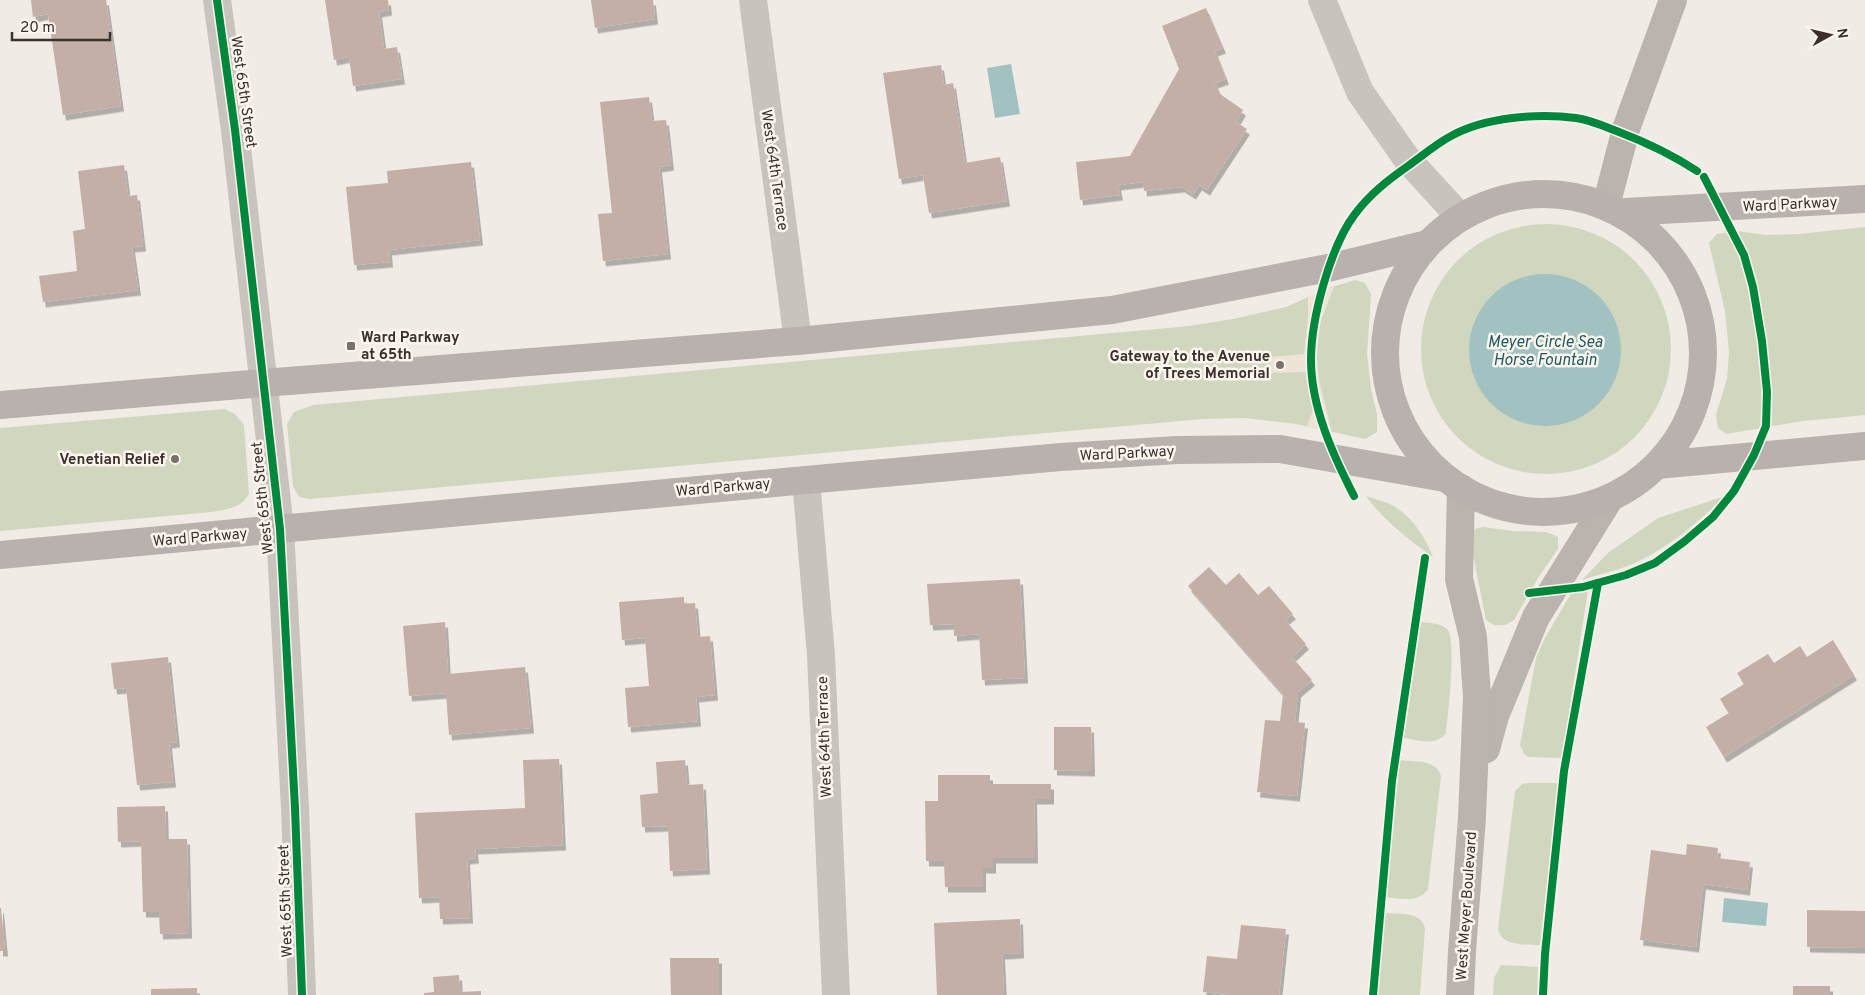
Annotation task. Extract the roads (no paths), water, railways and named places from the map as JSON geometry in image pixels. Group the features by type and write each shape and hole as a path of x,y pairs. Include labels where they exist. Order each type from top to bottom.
{"main road":[{"path":"1616,209 1626,128 1673,0"},
{"path":"1532,194 1570,195 1616,209 1666,250 1690,291 1702,336 1700,383 1684,427 1657,465 1635,484 1610,498 1577,509 1542,512 1508,508 1475,497 1453,483 1415,447 1394,408 1385,365 1388,322 1402,280 1427,244 1442,230 1460,217 1495,201 1532,194"},
{"name":"Ward Parkway","path":"1616,209 1865,199"},
{"path":"0,405 263,382 798,341 1112,310 1328,268 1427,244"},
{"path":"1657,465 1865,446"},
{"name":"Ward Parkway","path":"0,556 806,480 1081,456 1178,450 1280,449 1453,483"},
{"path":"1453,483 1459,578 1472,637 1477,697 1472,817"},
{"path":"1472,817 1495,716 1510,676 1536,617 1610,498"},
{"name":"West Meyer Boulevard","path":"1460,995 1472,817"}],"street":[{"name":"West 65th Street","path":"217,0 236,130 280,530 295,808 302,995"},
{"name":"West 64th Terrace","path":"752,0 798,341"},
{"path":"1322,0 1360,92 1406,159 1460,217"},
{"name":"West 64th Terrace","path":"806,480 821,655 836,995"}],"water":[{"path":"1011,64 1020,114 995,118 987,68"},
{"name":"Meyer Circle Sea Horse Fountain","path":"1545,274 1574,280 1599,296 1615,321 1621,350 1615,379 1599,404 1574,420 1545,426 1516,420 1491,404 1475,379 1469,350 1475,321 1491,296 1516,280"},
{"path":"1724,898 1768,903 1766,926 1722,922"}],"place":[{"name":"Ward Parkway at 65th","path":"351,346"},
{"name":"Gateway to the Avenue of Trees Memorial","path":"1280,365"},
{"name":"Venetian Relief","path":"175,459"}]}
